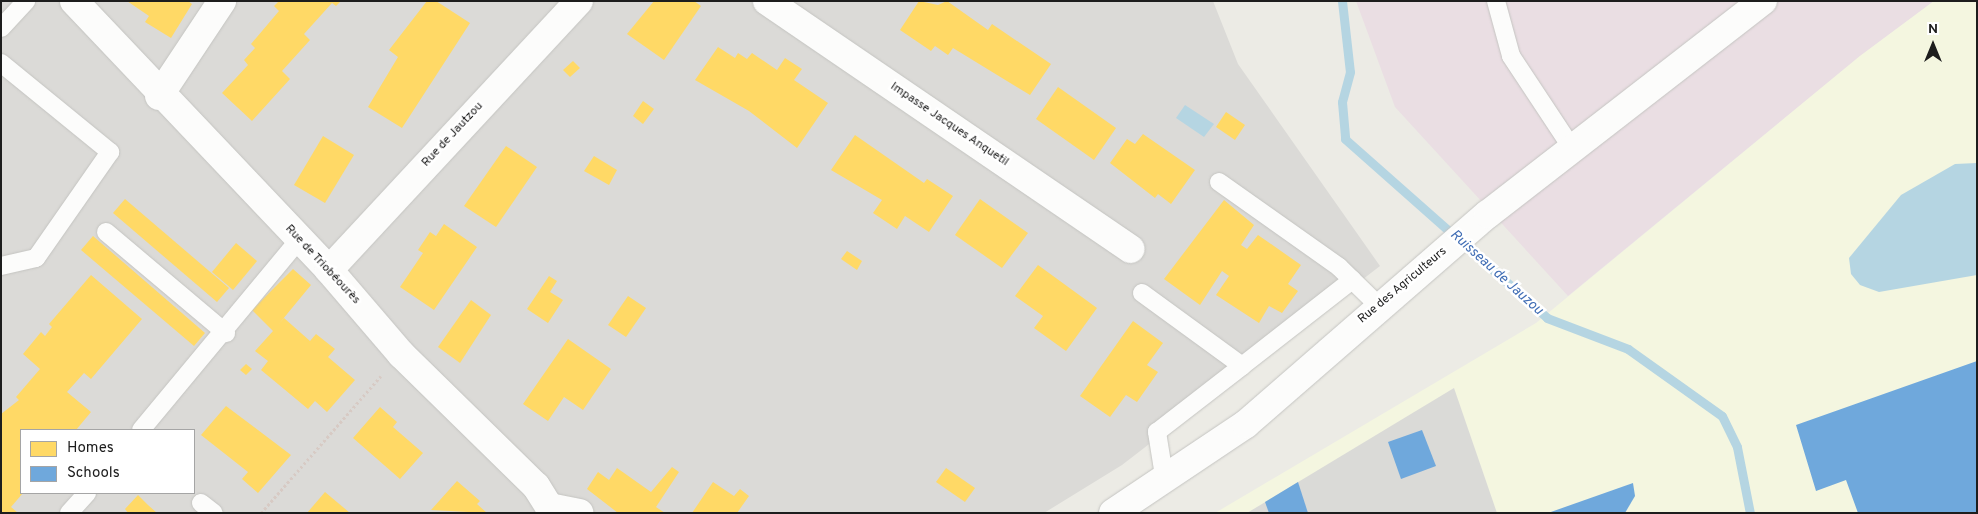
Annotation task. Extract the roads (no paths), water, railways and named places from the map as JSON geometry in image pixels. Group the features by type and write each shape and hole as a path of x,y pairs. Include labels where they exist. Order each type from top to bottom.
{"street":[{"name":"Rue de Triobéourès","path":"74,1 159,96 329,270 401,354 536,486 549,510 579,513"},
{"path":"159,96 222,1"},
{"name":"Rue de Jautzou","path":"329,270 579,1"},
{"name":"Impasse Jacques Anquetil","path":"767,1 1130,249"},
{"name":"Rue des Agriculteurs","path":"1112,513 1165,482 1246,424 1379,306 1488,214 1763,1"}],"lane":[{"path":"1,28 26,1"},
{"path":"1501,4 1511,56 1572,148"},
{"path":"1,63 110,152 36,258 1,266"},
{"path":"1219,182 1352,280 1379,306"},
{"path":"106,232 226,333"},
{"path":"142,429 226,333 299,240"},
{"path":"1165,482 1157,432 1352,280"},
{"path":"1142,293 1242,366"},
{"path":"69,513 86,494"}],"water":[{"path":"1185,105 1214,124 1204,137 1176,118"},
{"path":"1977,163 1977,275 1879,292 1860,285 1851,274 1849,258 1901,195 1955,164"}],"waterway":[{"name":"Ruisseau de Jauzou","path":"1342,1 1350,72 1342,102 1345,139 1547,318 1628,349 1722,416 1737,447 1750,513"}]}
